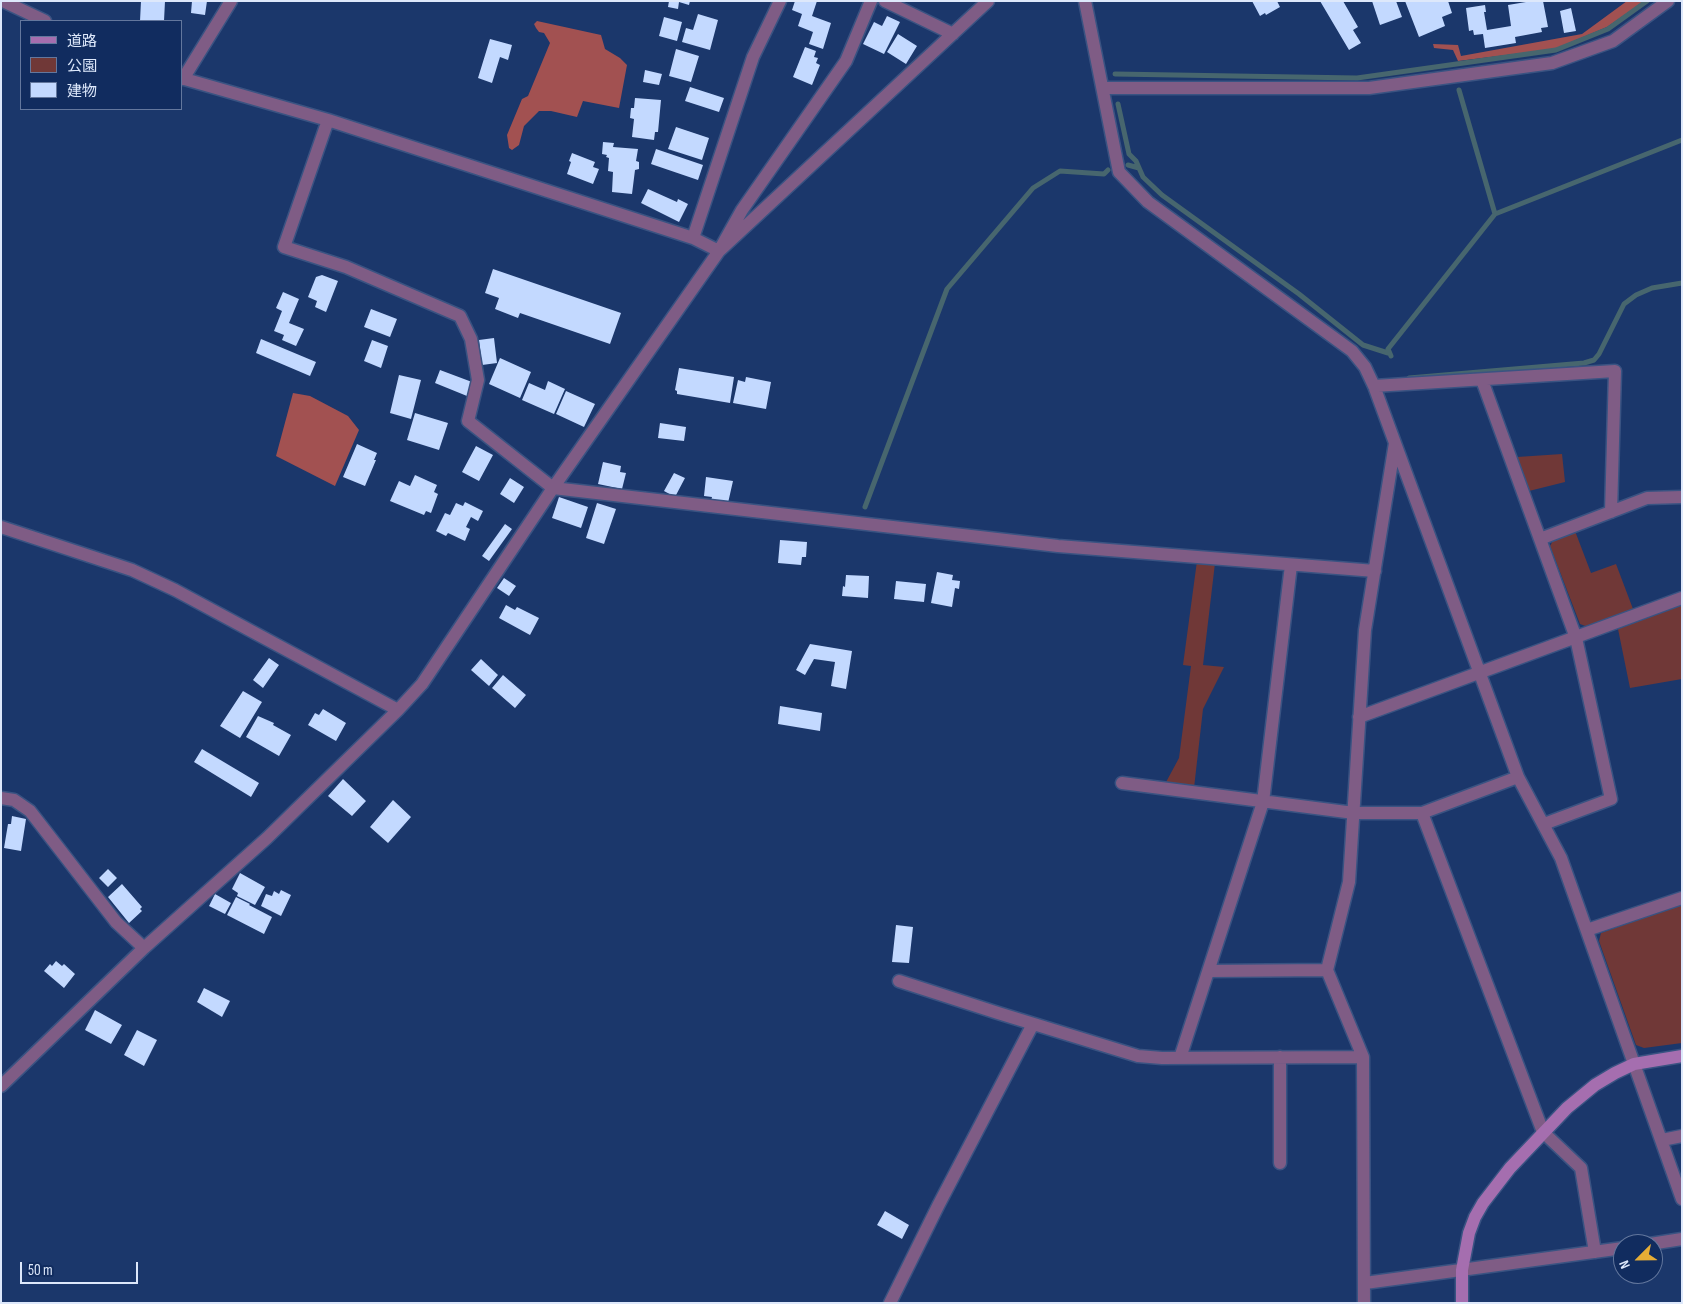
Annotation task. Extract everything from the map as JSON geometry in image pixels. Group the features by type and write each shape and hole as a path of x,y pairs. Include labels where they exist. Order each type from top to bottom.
{"street":[{"path":"3,1 42,20"},
{"path":"231,1 182,78 328,120 693,238 719,251"},
{"path":"693,238 753,57 780,1"},
{"path":"1,1086 144,948 267,838 398,710 422,684 553,488 719,251 742,210 846,61 871,1"},
{"path":"885,1 953,34"},
{"path":"719,251 988,1"},
{"path":"1085,1 1119,172 1148,202 1352,352 1365,367 1395,442 1518,777 1561,858 1682,1199"},
{"path":"1103,88 1369,88 1552,63 1613,41 1668,1"},
{"path":"328,120 284,247 346,267 460,316 470,339 478,380 468,421 553,488 1058,546 1375,571"},
{"path":"1374,386 1615,371 1611,512"},
{"path":"1482,380 1576,638 1611,799 1544,824"},
{"path":"1364,1303 1363,1057 1327,970 1349,882 1364,630 1395,442"},
{"path":"1540,539 1647,498 1682,497"},
{"path":"1,527 132,570 166,586 398,710"},
{"path":"1180,1058 1263,802 1291,565"},
{"path":"1359,717 1682,598"},
{"path":"1122,784 1354,813 1422,814 1518,777"},
{"path":"1,798 14,800 30,811 116,922 144,948"},
{"path":"1422,814 1543,1132 1581,1168 1595,1252"},
{"path":"1587,930 1682,898"},
{"path":"1209,970 1327,970"},
{"path":"899,981 1138,1056 1180,1058 1363,1057"},
{"path":"890,1303 938,1206 1033,1024"},
{"path":"1462,1303 1462,1270 1469,1232 1483,1203 1510,1168 1567,1108 1595,1085 1634,1064 1682,1056"},
{"path":"1280,1058 1280,1163"},
{"path":"1662,1140 1682,1136"},
{"path":"1663,1242 1682,1239"},
{"path":"1365,1283 1613,1249"}],"green space":[{"path":"1562,454 1565,482 1529,491 1517,457"},
{"path":"1575,531 1591,573 1616,564 1633,609 1588,627 1580,624 1550,546 1554,539"},
{"path":"1197,561 1215,563 1203,665 1224,667 1203,709 1194,788 1165,784 1179,758 1191,666 1183,665"},
{"path":"1682,605 1682,679 1630,688 1618,629"},
{"path":"1682,904 1682,1043 1644,1048 1636,1045 1599,941 1601,933"}],"shaded area":[{"path":"1627,1 1645,1 1607,27 1555,49 1458,61 1453,50 1434,48 1433,44 1458,45 1461,56 1582,34"},
{"path":"537,21 601,35 605,49 620,58 627,65 619,108 583,101 577,117 551,111 539,111 524,126 519,145 512,150 509,148 507,135 522,99 528,96 550,43 544,33 539,32 536,28 534,24"},
{"path":"293,393 310,396 348,416 359,430 335,486 276,456"}],"building":[{"path":"141,1 165,1 164,20 140,20"},
{"path":"192,1 207,1 205,15 191,13"},
{"path":"669,1 690,1 689,5 679,2 678,9 668,7"},
{"path":"795,1 817,1 812,16 831,23 823,49 809,44 813,32 798,26 802,14 792,10"},
{"path":"1252,1 1277,1 1280,7 1266,15 1265,13 1260,16"},
{"path":"1320,1 1343,1 1358,27 1353,30 1361,43 1349,50"},
{"path":"1372,1 1396,1 1402,17 1380,25"},
{"path":"1405,1 1448,1 1452,13 1442,17 1445,26 1419,37"},
{"path":"1543,1 1548,27 1541,28 1542,32 1515,37 1516,43 1485,48 1483,34 1474,35 1473,30 1469,31 1466,8 1485,5 1486,12 1484,12 1487,30 1511,26 1508,5"},
{"path":"1571,8 1576,31 1564,33 1560,11"},
{"path":"698,14 718,20 710,50 682,42 686,28 693,30"},
{"path":"887,16 900,22 884,54 863,44 874,22 882,26"},
{"path":"664,17 682,22 677,41 659,36"},
{"path":"898,34 917,46 906,64 887,52"},
{"path":"490,39 512,45 508,60 500,57 492,83 478,78"},
{"path":"805,47 816,51 814,57 818,58 816,63 820,65 812,85 793,77"},
{"path":"676,49 699,56 691,82 669,76"},
{"path":"645,70 662,74 659,85 643,82"},
{"path":"690,87 724,98 719,112 685,101"},
{"path":"635,98 661,100 658,132 655,132 654,140 632,137 634,119 630,118"},
{"path":"676,127 709,138 702,160 668,149"},
{"path":"603,142 614,143 613,147 638,149 636,161 639,162 639,169 635,170 632,194 612,192 613,172 608,171 609,158 606,157 607,155 602,154"},
{"path":"656,149 703,165 698,180 651,164"},
{"path":"572,153 595,162 593,167 599,169 593,184 567,174"},
{"path":"648,189 677,202 678,199 688,204 679,222 641,203"},
{"path":"493,269 621,313 610,344 520,313 518,318 495,309 499,298 485,293"},
{"path":"322,275 338,281 326,312 315,307 317,301 308,297 316,277"},
{"path":"283,292 299,299 289,323 304,329 296,346 282,340 284,335 274,331 282,311 276,308"},
{"path":"371,309 397,319 390,337 364,327"},
{"path":"494,338 497,363 482,365 479,340"},
{"path":"261,339 316,362 310,376 256,353"},
{"path":"372,340 388,346 381,368 364,361"},
{"path":"500,358 531,372 520,398 489,384"},
{"path":"679,368 734,377 730,403 677,394 675,390"},
{"path":"440,370 472,382 467,396 435,383"},
{"path":"399,375 421,380 411,419 390,413"},
{"path":"746,377 771,382 766,409 733,403 738,380 745,382"},
{"path":"548,381 565,389 554,414 522,400 529,383 545,390"},
{"path":"566,391 595,404 584,427 556,414"},
{"path":"415,413 448,423 439,450 407,440"},
{"path":"660,423 686,427 684,441 658,438"},
{"path":"357,444 377,453 365,486 343,477"},
{"path":"476,446 493,455 479,481 462,472"},
{"path":"603,462 621,466 620,472 626,473 622,489 598,484"},
{"path":"674,473 685,478 675,497 664,491"},
{"path":"415,475 437,485 434,492 438,494 431,513 426,511 424,515 390,501 399,481 410,486"},
{"path":"706,477 733,481 728,503 711,501 712,497 704,496"},
{"path":"510,478 524,487 514,503 500,494"},
{"path":"559,497 588,507 581,528 552,518"},
{"path":"465,502 483,511 478,521 471,517 466,527 470,529 465,541 448,533 446,536 436,531 445,513 450,515 456,503 463,506"},
{"path":"597,503 616,509 604,544 586,538"},
{"path":"505,524 512,529 489,561 482,556"},
{"path":"780,540 807,542 806,557 802,557 801,565 778,563"},
{"path":"937,572 953,575 952,580 960,581 959,589 955,588 952,607 931,603"},
{"path":"846,575 869,576 868,598 842,596"},
{"path":"504,578 516,586 509,596 497,588"},
{"path":"896,581 926,584 924,602 894,599"},
{"path":"506,605 515,610 517,607 539,618 530,635 499,618"},
{"path":"810,644 852,651 846,689 831,686 835,662 814,659 805,675 796,670"},
{"path":"269,658 279,665 263,688 253,680"},
{"path":"481,659 498,675 489,686 471,670"},
{"path":"503,675 526,695 515,708 492,688"},
{"path":"243,691 262,702 240,738 220,726"},
{"path":"780,706 822,713 820,731 778,724"},
{"path":"323,709 346,723 336,741 308,725 315,713 319,715"},
{"path":"258,716 274,723 273,725 291,735 279,756 246,737"},
{"path":"202,749 259,783 251,797 194,762"},
{"path":"343,779 366,801 352,816 328,796"},
{"path":"393,800 411,817 388,843 370,827"},
{"path":"12,816 26,819 21,851 4,848 8,824 11,824"},
{"path":"108,869 117,878 108,887 99,878"},
{"path":"240,873 265,887 255,905 237,896 238,893 232,889"},
{"path":"122,884 142,907 140,909 142,911 129,923 108,897"},
{"path":"281,890 291,895 281,916 261,906 266,894 272,896 274,891 279,894"},
{"path":"215,894 231,903 225,914 209,906"},
{"path":"236,897 272,917 264,934 227,915"},
{"path":"896,925 913,927 909,963 892,962"},
{"path":"56,961 62,966 64,964 75,974 64,988 44,971 50,964 52,966"},
{"path":"204,988 230,1001 222,1017 197,1002"},
{"path":"95,1010 122,1025 111,1044 85,1030"},
{"path":"137,1030 157,1040 144,1066 124,1055"},
{"path":"885,1211 909,1225 902,1239 877,1225"}],"waterway":[{"path":"1115,74 1357,78 1556,50 1608,29 1647,1"},
{"path":"1459,90 1495,214"},
{"path":"1118,104 1129,154 1136,161 1143,177 1162,195 1299,294 1363,345 1388,353"},
{"path":"1391,356 1388,349 1495,214 1682,140"},
{"path":"1128,165 1139,168"},
{"path":"865,507 947,289 1033,188 1060,171 1104,174 1108,170"},
{"path":"1409,378 1584,363 1594,360 1599,354 1624,304 1636,295 1652,288 1682,283"}]}
